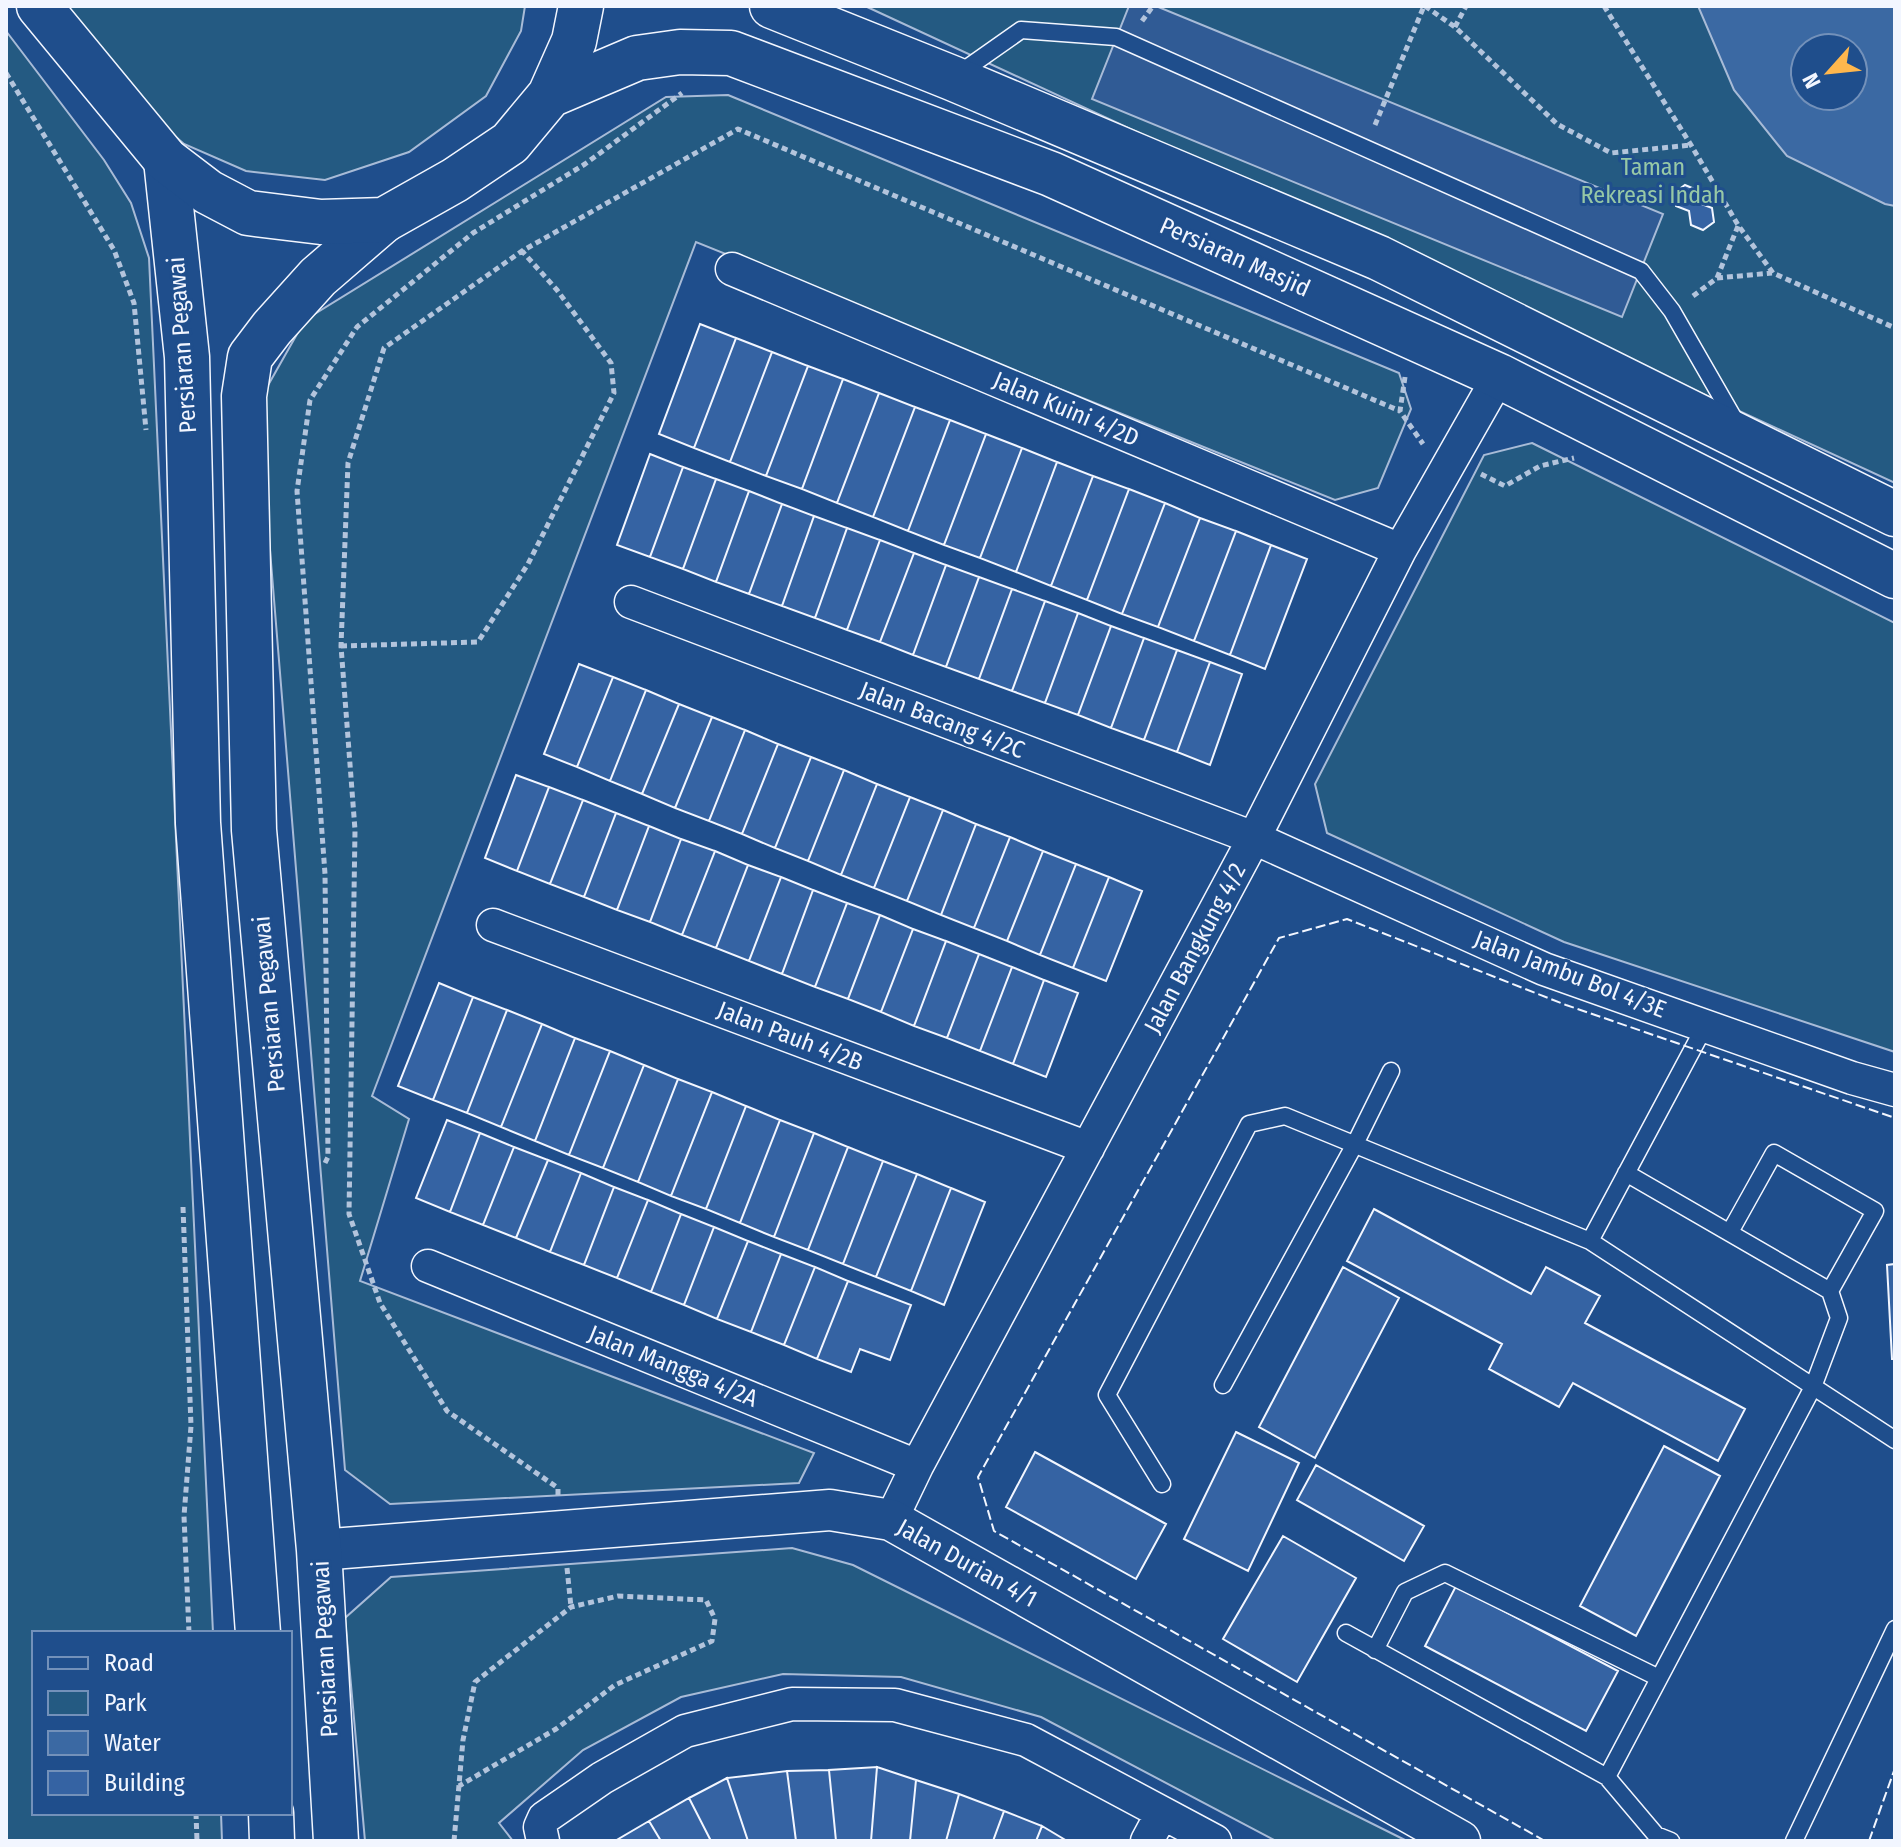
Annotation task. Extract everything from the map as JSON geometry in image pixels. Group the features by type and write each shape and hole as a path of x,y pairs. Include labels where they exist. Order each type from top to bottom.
{"main road":[{"path":"39,6 166,160 208,192 248,213 321,222 384,220"},
{"path":"550,95 574,41 581,6"},
{"path":"772,6 952,78 1379,258 1895,514"},
{"name":"Persiaran Masjid","path":"550,95 637,58 680,52 731,53 1051,174 1499,376 1895,576"},
{"name":"Persiaran Pegawai","path":"336,1841 319,1550 254,830 244,396 250,357 318,277 384,220 455,180 510,143 550,95"},
{"name":"Persiaran Pegawai","path":"166,160 187,357 198,823 258,1631"},
{"path":"271,1815 272,1841"}],"street":[{"name":"Jalan Kuini 4/2D","path":"732,269 1400,550"},
{"name":"Jalan Bangkung 4/2","path":"891,1520 917,1466 1254,838 1400,550 1499,376"},
{"name":"Jalan Bacang 4/2C","path":"631,602 1254,838"},
{"name":"Jalan Jambu Bol 4/3E","path":"1254,838 1544,969 1852,1078 1895,1090"},
{"name":"Jalan Pauh 4/2B","path":"493,925 1088,1148"},
{"name":"Jalan Mangga 4/2A","path":"428,1266 917,1466"},
{"name":"Jalan Durian 4/1","path":"319,1550 830,1510 891,1520 1460,1841"},
{"path":"542,1834 544,1818 602,1778 685,1731 792,1704 895,1705 1026,1740 1215,1841"},
{"path":"1147,1841 1162,1813"}],"lane":[{"path":"952,78 1021,30 1116,37 1641,271 1672,311 1746,440"},
{"path":"1590,1241 1705,1026"},
{"path":"1223,1385 1355,1144 1391,1071"},
{"path":"1162,1484 1107,1395 1249,1124 1285,1116 1590,1241 1895,1440"},
{"path":"1730,1232 1774,1153 1875,1211 1830,1291"},
{"path":"1607,1777 1813,1387 1839,1318 1830,1291 1626,1173"},
{"path":"1375,1650 1405,1592 1445,1573 1659,1678"},
{"path":"1794,1841 1895,1629"},
{"path":"1346,1633 1607,1777 1656,1835 1671,1841"}],"path":[{"path":"1365,148 1425,6 1455,27 1557,124 1611,153 1691,145"},
{"path":"1455,27 1466,6"},
{"path":"1604,6 1738,225 1773,273"},
{"path":"6,73 114,250 134,303 146,434"},
{"path":"320,1173 328,1157 325,874 297,491 310,400 357,327 473,233 585,164 686,90"},
{"path":"571,1607 558,1488 447,1411 380,1303 349,1214 355,830 341,646 348,463 384,348 522,251 738,129 1400,411"},
{"path":"1717,278 1738,225"},
{"path":"341,646 478,642 528,564 614,393 611,363 557,290 522,251"},
{"path":"1672,311 1717,278 1773,273 1895,328"},
{"path":"183,1201 191,1426 184,1516 189,1631"},
{"path":"454,1841 463,1740 475,1682 571,1607 618,1596 706,1600 715,1619 712,1641 615,1685 556,1729 459,1786"},
{"path":"196,1815 197,1841"}],"green space":[{"path":"54,6 525,6 521,31 486,96 409,152 325,180 246,171 184,144 126,93"},
{"name":"Taman Rekreasi Indah","path":"865,6 1895,6 1895,483"},
{"path":"6,31 104,160 131,203 149,258 213,1631 32,1631 32,1815 221,1815 222,1841 6,1841"},
{"path":"728,95 1399,373 1411,409 1378,488 1335,500 696,242 372,1096 409,1119 360,1281 814,1453 799,1483 390,1504 345,1470 258,403 305,320 666,97"},
{"path":"1532,443 1895,623 1895,1052 1564,942 1327,833 1315,784 1484,455"},
{"path":"792,1548 853,1565 1407,1841 1276,1841 1041,1717 901,1677 783,1674 681,1697 583,1750 499,1823 513,1841 365,1841 345,1618 391,1577"}],"shaded area":[{"path":"1129,6 1156,6 1663,214 1622,317 1092,99"}],"water":[{"path":"1698,6 1895,6 1895,206 1787,156 1734,90"}],"building":[{"path":"1685,185 1697,190 1699,203 1712,208 1714,222 1703,230 1691,225 1689,211 1676,206 1674,193"},
{"path":"700,324 736,338 694,448 659,434"},
{"path":"736,338 772,352 730,462 694,448"},
{"path":"772,352 808,366 766,476 730,462"},
{"path":"808,366 843,379 802,489 766,476"},
{"path":"843,379 879,393 837,503 802,489"},
{"path":"879,393 915,407 873,517 837,503"},
{"path":"915,407 950,420 908,531 873,517"},
{"path":"950,420 986,434 944,545 908,531"},
{"path":"986,434 1022,448 980,558 944,545"},
{"path":"1022,448 1057,462 1016,572 980,558"},
{"path":"650,454 683,467 650,557 617,545"},
{"path":"1057,462 1093,476 1051,586 1016,572"},
{"path":"683,467 716,479 683,569 650,557"},
{"path":"1093,476 1129,489 1087,600 1051,586"},
{"path":"716,479 749,491 716,582 683,569"},
{"path":"1129,489 1165,503 1122,614 1087,600"},
{"path":"749,491 782,504 749,594 716,582"},
{"path":"1165,503 1200,518 1158,627 1122,614"},
{"path":"782,504 814,516 782,606 749,594"},
{"path":"814,516 847,528 815,618 782,606"},
{"path":"1200,518 1236,531 1194,641 1158,627"},
{"path":"847,528 880,540 847,630 815,618"},
{"path":"1236,531 1271,545 1230,655 1194,641"},
{"path":"880,540 914,553 880,642 847,630"},
{"path":"1271,545 1307,559 1265,669 1230,655"},
{"path":"914,553 946,565 913,655 880,642"},
{"path":"946,565 979,577 946,667 913,655"},
{"path":"979,577 1012,589 979,679 946,667"},
{"path":"1012,589 1045,601 1012,691 979,679"},
{"path":"1045,601 1078,613 1045,703 1012,691"},
{"path":"1078,613 1111,626 1078,715 1045,703"},
{"path":"1111,626 1144,638 1111,728 1078,715"},
{"path":"1144,638 1177,650 1144,740 1111,728"},
{"path":"1177,650 1210,662 1177,752 1144,740"},
{"path":"1210,662 1242,674 1210,765 1177,752"},
{"path":"579,664 613,677 577,767 544,754"},
{"path":"613,677 646,690 610,781 577,767"},
{"path":"646,690 679,704 642,794 610,781"},
{"path":"679,704 712,717 675,808 642,794"},
{"path":"712,717 745,730 709,821 675,808"},
{"path":"745,730 778,744 742,834 709,821"},
{"path":"778,744 811,757 775,848 742,834"},
{"path":"811,757 844,770 808,861 775,848"},
{"path":"844,770 877,784 841,875 808,861"},
{"path":"516,775 549,787 517,871 485,858"},
{"path":"877,784 910,797 874,888 841,875"},
{"path":"549,787 583,800 550,884 517,871"},
{"path":"910,797 943,810 907,901 874,888"},
{"path":"583,800 616,813 584,897 550,884"},
{"path":"943,810 976,824 941,915 907,901"},
{"path":"616,813 649,826 617,910 584,897"},
{"path":"976,824 1010,837 974,928 941,915"},
{"path":"649,826 681,839 650,922 617,910"},
{"path":"1010,837 1043,851 1007,941 974,928"},
{"path":"681,839 715,851 682,935 650,922"},
{"path":"715,851 748,865 716,948 682,935"},
{"path":"1043,851 1076,864 1040,955 1007,941"},
{"path":"1076,864 1109,877 1073,968 1040,955"},
{"path":"748,865 781,877 749,961 716,948"},
{"path":"781,877 813,890 782,974 749,961"},
{"path":"1109,877 1142,891 1106,981 1073,968"},
{"path":"813,890 847,903 815,987 782,974"},
{"path":"847,903 880,915 848,999 815,987"},
{"path":"880,915 913,929 881,1012 848,999"},
{"path":"913,929 946,941 914,1026 881,1012"},
{"path":"946,941 979,954 947,1038 914,1026"},
{"path":"979,954 1012,967 980,1051 947,1038"},
{"path":"1012,967 1044,980 1013,1064 980,1051"},
{"path":"1044,980 1078,993 1046,1077 1013,1064"},
{"path":"439,983 473,997 433,1100 398,1086"},
{"path":"473,997 507,1010 467,1113 433,1100"},
{"path":"507,1010 542,1024 501,1127 467,1113"},
{"path":"542,1024 575,1038 535,1141 501,1127"},
{"path":"575,1038 610,1051 569,1155 535,1141"},
{"path":"610,1051 644,1065 603,1168 569,1155"},
{"path":"644,1065 678,1079 638,1182 603,1168"},
{"path":"678,1079 712,1092 671,1196 638,1182"},
{"path":"712,1092 746,1106 706,1209 671,1196"},
{"path":"746,1106 780,1120 740,1223 706,1209"},
{"path":"447,1120 480,1133 450,1212 416,1198"},
{"path":"780,1120 814,1133 774,1237 740,1223"},
{"path":"480,1133 514,1147 483,1225 450,1212"},
{"path":"814,1133 848,1147 808,1250 774,1237"},
{"path":"514,1147 548,1160 516,1238 483,1225"},
{"path":"848,1147 883,1161 843,1264 808,1250"},
{"path":"548,1160 581,1173 550,1252 516,1238"},
{"path":"883,1161 917,1174 876,1277 843,1264"},
{"path":"581,1173 614,1187 584,1265 550,1252"},
{"path":"917,1174 951,1188 911,1291 876,1277"},
{"path":"614,1187 648,1200 617,1278 584,1265"},
{"path":"951,1188 985,1202 944,1305 911,1291"},
{"path":"648,1200 681,1214 651,1292 617,1278"},
{"path":"1374,1209 1531,1294 1546,1267 1600,1296 1585,1323 1745,1409 1718,1461 1573,1383 1559,1407 1489,1369 1502,1344 1347,1261"},
{"path":"681,1214 714,1227 684,1305 651,1292"},
{"path":"714,1227 748,1241 717,1319 684,1305"},
{"path":"748,1241 781,1254 751,1332 717,1319"},
{"path":"781,1254 815,1267 784,1345 751,1332"},
{"path":"1895,1264 1895,1359 1892,1359 1887,1265"},
{"path":"815,1267 848,1281 817,1359 784,1345"},
{"path":"1343,1267 1399,1298 1315,1458 1259,1427"},
{"path":"848,1281 911,1305 890,1360 860,1349 851,1372 817,1359"},
{"path":"1236,1432 1299,1463 1248,1571 1184,1539"},
{"path":"1664,1446 1720,1476 1636,1636 1580,1606"},
{"path":"1035,1452 1166,1524 1136,1579 1006,1507"},
{"path":"1316,1465 1424,1526 1404,1561 1297,1500"},
{"path":"1283,1536 1356,1578 1297,1682 1223,1639"},
{"path":"1456,1586 1618,1671 1586,1731 1425,1646"},
{"path":"877,1767 871,1841 836,1841 829,1770"},
{"path":"877,1767 916,1780 910,1841 871,1841"},
{"path":"829,1770 836,1841 796,1841 787,1771"},
{"path":"787,1771 796,1841 748,1841 727,1778"},
{"path":"727,1778 748,1841 711,1841 689,1798"},
{"path":"916,1780 959,1794 946,1841 910,1841"},
{"path":"959,1794 1004,1811 993,1841 946,1841"},
{"path":"689,1798 711,1841 661,1841 649,1821"},
{"path":"1004,1811 1042,1826 1036,1841 993,1841"},
{"path":"649,1821 661,1841 615,1841"},
{"path":"1042,1826 1067,1841 1036,1841"}],"fence":[{"path":"1545,1841 994,1531 978,1477 1279,938 1347,919 1566,1005 1895,1118"},
{"path":"1869,1841 1895,1768"}]}
